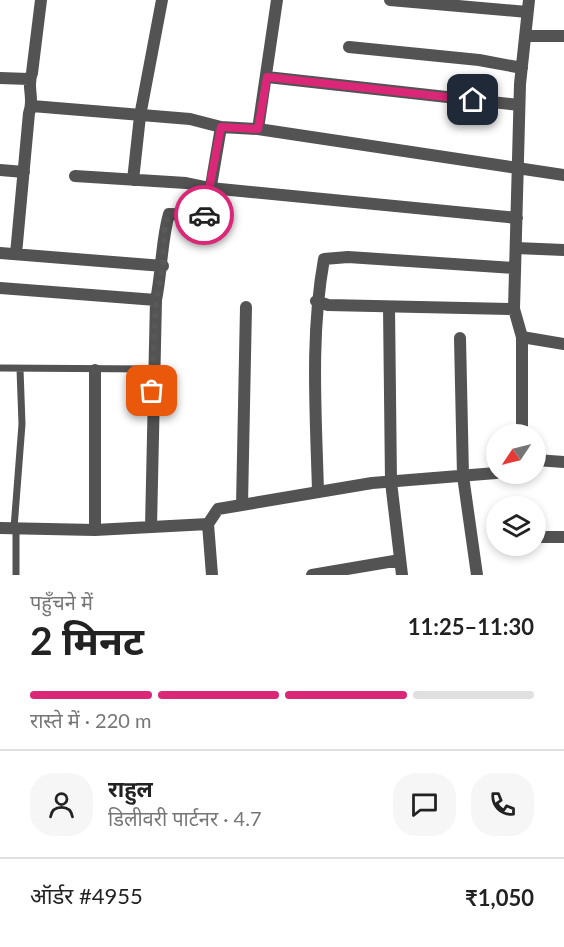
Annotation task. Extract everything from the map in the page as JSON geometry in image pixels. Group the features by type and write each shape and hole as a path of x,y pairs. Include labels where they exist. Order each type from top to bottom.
{"street":[{"path":"16,254 29,113 32,106 29,79 32,73 41,0"},
{"path":"133,180 140,116 162,0"},
{"path":"258,129 277,0"},
{"path":"390,0 528,6 519,105 514,309 522,338 522,424"},
{"path":"525,36 564,36"},
{"path":"349,47 479,60 522,68"},
{"path":"267,77 519,105"},
{"path":"0,78 29,79"},
{"path":"32,106 190,119 221,127 258,129 564,175"},
{"path":"151,527 152,369 156,300 163,266 164,232 169,214 206,215 221,127"},
{"path":"0,170 24,172"},
{"path":"75,176 186,183 210,188 517,218"},
{"path":"516,248 564,250"},
{"path":"0,253 163,266"},
{"path":"318,492 314,363 316,301 324,259 348,257 515,268"},
{"path":"0,288 156,300"},
{"path":"316,301 328,304 389,307 514,309"},
{"path":"242,505 246,307"},
{"path":"389,307 391,482 402,575"},
{"path":"460,338 463,476 477,575"},
{"path":"522,338 564,344"},
{"path":"95,370 95,530"},
{"path":"546,461 564,462"},
{"path":"212,575 208,524 218,509 391,482 486,474"},
{"path":"0,528 95,530 208,524"},
{"path":"546,537 564,537"},
{"path":"312,575 400,560"}],"lane":[{"path":"0,368 152,369"},
{"path":"16,575 16,530 14,528 22,424 20,369"}],"way so far":[{"path":"152,391 156,300 163,266 164,232 169,214 204,215"}],"route":[{"path":"204,215 206,215 221,127 258,129 267,77 473,100"}]}
